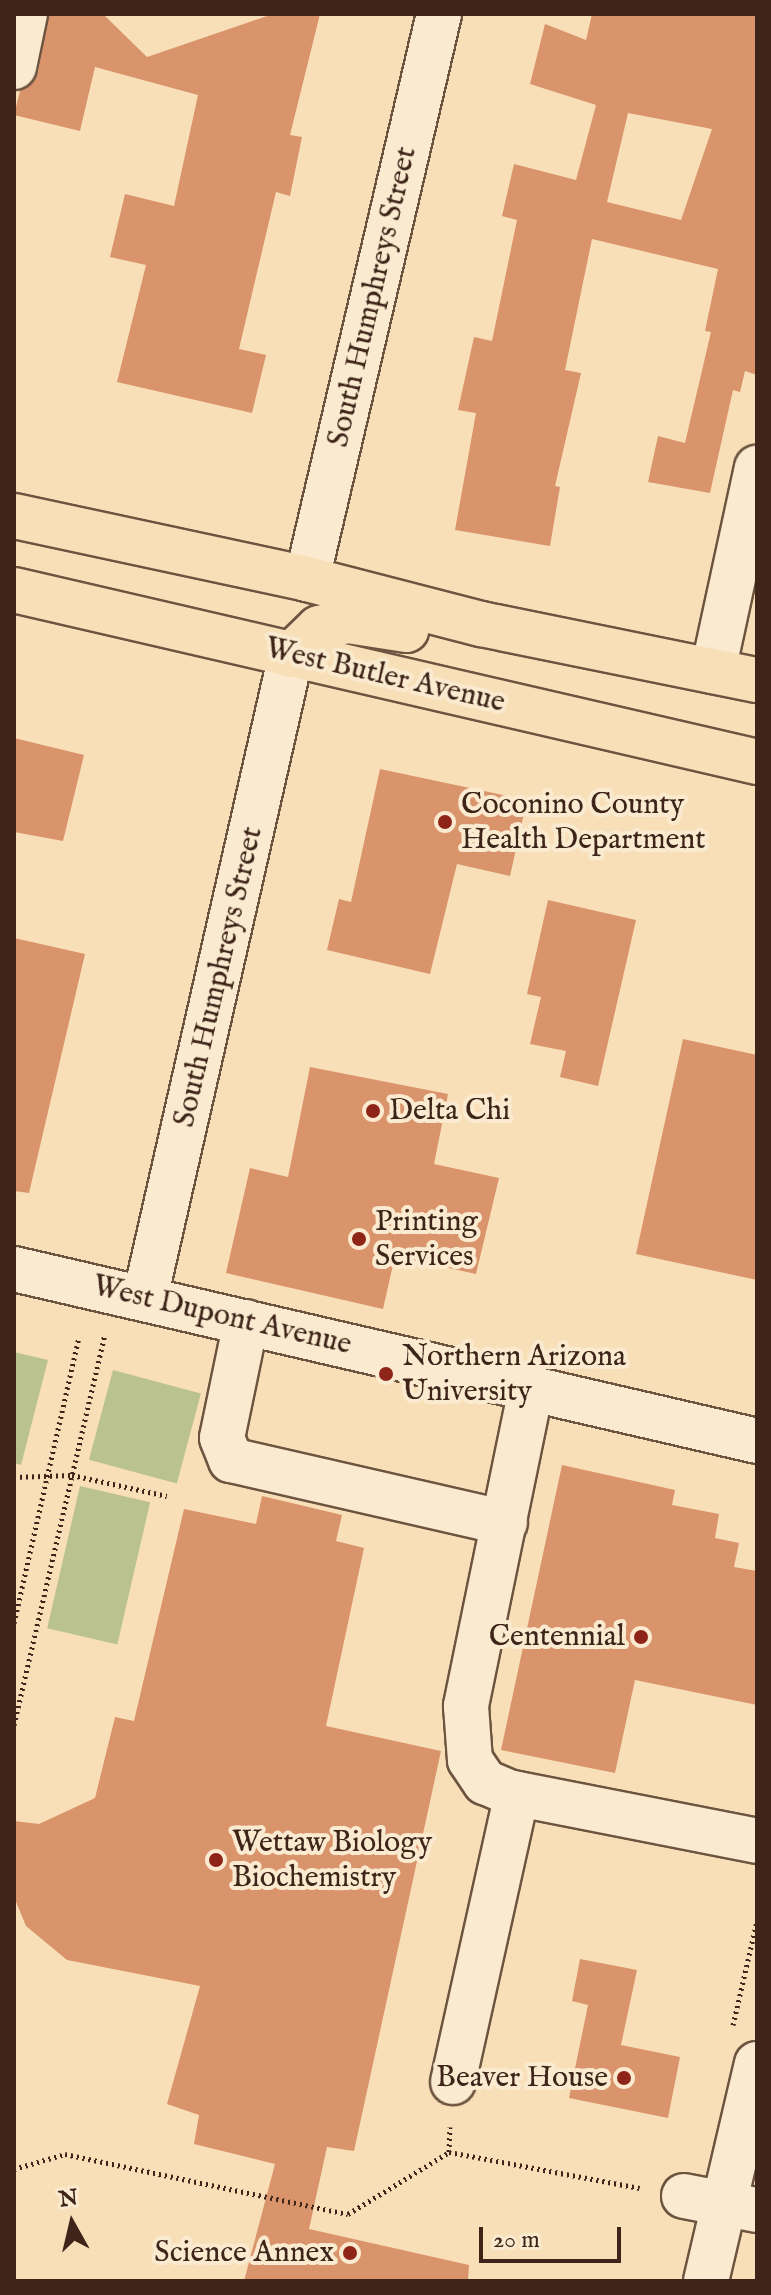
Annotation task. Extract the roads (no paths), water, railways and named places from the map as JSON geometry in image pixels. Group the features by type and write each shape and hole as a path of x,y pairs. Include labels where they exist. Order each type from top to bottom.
{"main road":[{"path":"14,516 307,579 481,624 757,680"},
{"name":"West Butler Avenue","path":"14,590 757,762"},
{"path":"291,655 319,628 348,621 453,637 481,624"}],"street":[{"path":"14,67 25,14"},
{"name":"South Humphreys Street","path":"307,579 439,14"},
{"path":"713,671 757,468"},
{"name":"South Humphreys Street","path":"130,1295 291,655"},
{"name":"West Dupont Avenue","path":"14,1269 757,1441"},
{"path":"246,1322 222,1438 231,1460 505,1523"},
{"path":"531,1389 465,1734 470,1760 485,1782 517,1794 757,1841"},
{"path":"453,2082 517,1794"},
{"path":"706,2281 757,2064"}],"place":[{"name":"Coconino County Health Department","path":"445,822"},
{"name":"Delta Chi","path":"373,1111"},
{"name":"Printing Services","path":"359,1239"},
{"name":"Northern Arizona University","path":"386,1374"},
{"name":"Centennial","path":"641,1637"},
{"name":"Wettaw Biology Biochemistry","path":"216,1860"},
{"name":"Beaver House","path":"624,2078"},
{"name":"Science Annex","path":"350,2253"}]}
